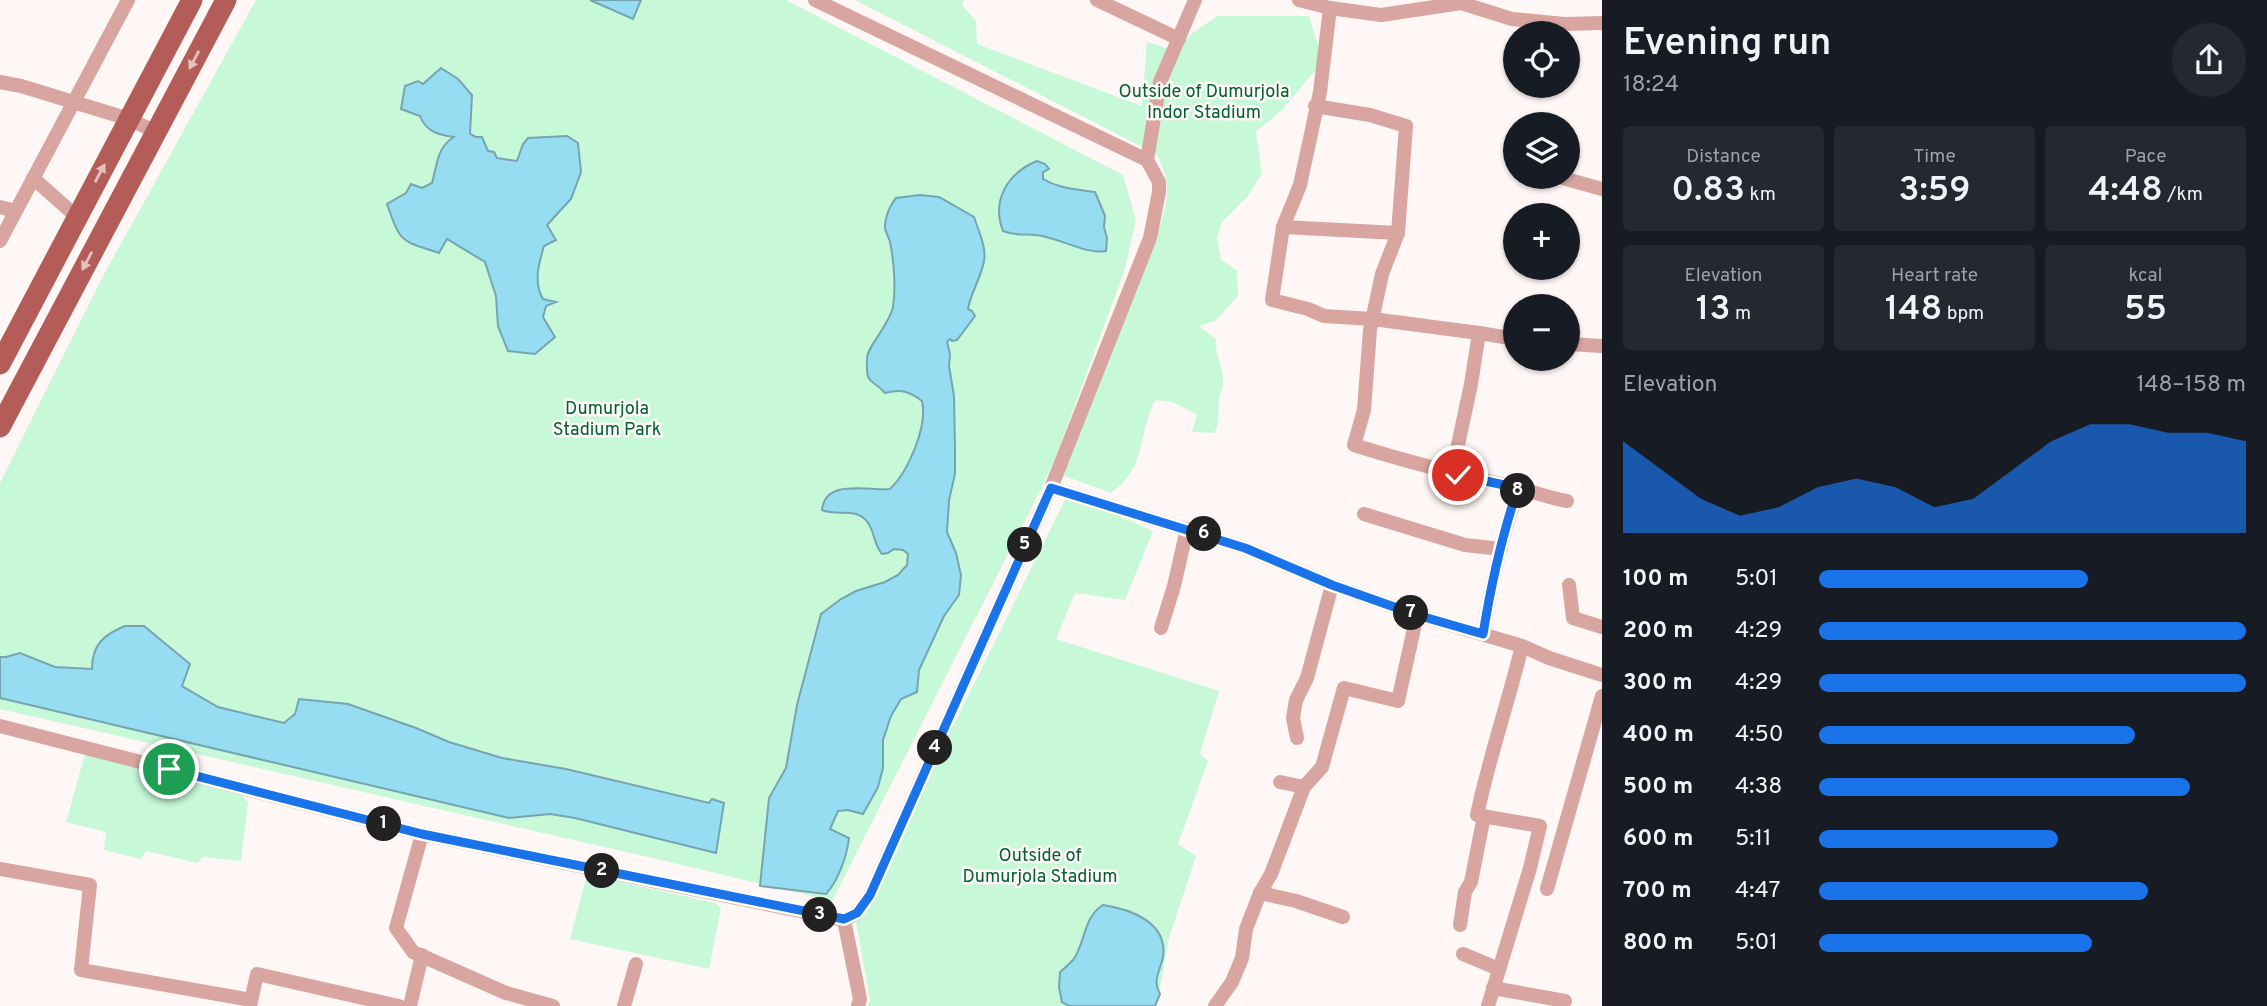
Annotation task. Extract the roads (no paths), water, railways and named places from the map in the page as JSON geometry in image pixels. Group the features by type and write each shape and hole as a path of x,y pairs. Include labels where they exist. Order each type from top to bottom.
{"main road":[{"path":"0,364 192,0"},
{"path":"0,427 226,0"}],"street":[{"path":"0,241 128,0"},
{"path":"0,726 422,834 844,919 857,913 870,895 1051,488 1150,238 1160,192 1159,182 1147,160 815,0"},
{"path":"1097,0 1179,39"},
{"path":"1147,160 1160,82 1195,0"},
{"path":"1299,0 1330,9 1381,15 1461,3 1512,19 1564,24 1602,23"},
{"path":"1330,9 1320,92 1300,185 1283,227 1272,300 1324,316 1373,318 1503,337"},
{"path":"0,82 129,119 156,132"},
{"path":"1315,106 1406,126 1398,233 1382,274 1370,330 1364,410 1354,445 1397,459 1518,488 1546,498 1567,501"},
{"path":"33,178 77,217"},
{"path":"1580,183 1602,189"},
{"path":"0,207 15,211"},
{"path":"1283,227 1398,233"},
{"path":"1452,473 1479,332"},
{"path":"1580,345 1602,346"},
{"path":"1051,488 1245,548 1332,585 1417,615 1522,646 1602,675"},
{"path":"1483,634 1490,590 1518,488"},
{"path":"1364,514 1465,545 1501,549"},
{"path":"1161,628 1187,529"},
{"path":"1297,738 1293,718 1296,700 1307,678 1332,585"},
{"path":"1569,585 1573,618 1602,627"},
{"path":"1220,1004 1242,958 1247,929 1260,893 1304,787 1321,767 1344,688 1398,701 1417,615"},
{"path":"1489,1006 1540,826 1476,815 1522,646"},
{"path":"1547,889 1602,696"},
{"path":"1280,782 1304,787"},
{"path":"1460,925 1465,892 1471,882 1484,816"},
{"path":"422,834 396,928 413,952 506,993 553,1006"},
{"path":"0,869 90,885 81,970 250,1003 257,974 356,1002 399,1006"},
{"path":"1260,893 1296,901 1343,917"},
{"path":"844,919 860,999 858,1006"},
{"path":"1463,954 1499,969"},
{"path":"410,1006 422,956"},
{"path":"624,1006 636,964"},
{"path":"1493,988 1565,1001"}],"water":[{"path":"590,0 641,0 633,19"},
{"path":"441,68 458,79 472,95 470,134 482,137 488,151 494,152 497,158 517,161 528,138 567,136 578,143 581,172 571,199 547,225 556,240 544,246 538,272 538,286 543,299 556,302 546,306 543,317 555,337 535,354 508,351 498,326 496,296 485,262 447,239 439,253 409,242 399,234 387,204 406,193 411,184 422,188 432,183 441,151 454,137 434,132 420,116 401,109 405,86 418,81 423,84"},
{"path":"1037,161 1049,169 1043,172 1043,179 1062,187 1095,192 1105,216 1106,251 1098,252 1045,236 1003,231 999,209 1005,189 1018,173"},
{"path":"920,195 939,197 974,217 985,256 968,309 975,316 957,340 950,339 947,342 954,396 955,474 949,500 947,532 961,575 959,595 944,616 919,670 917,692 901,699 891,716 883,740 883,768 878,787 863,814 848,810 838,811 830,829 849,838 841,868 830,889 826,894 760,886 769,798 786,768 797,705 821,614 856,591 898,575 907,565 908,554 903,550 894,549 882,554 864,518 853,513 822,510 825,500 839,490 890,489 903,472 915,448 922,423 922,401 905,392 885,393 870,380 867,374 867,359 893,307 893,258 885,229 887,215 896,198"},
{"path":"125,626 144,626 190,664 182,686 218,707 284,723 295,714 299,699 348,704 449,742 502,758 566,769 709,803 712,799 724,803 716,853 575,818 550,814 509,818 0,698 0,657 20,653 55,667 92,669 94,653 100,642"},
{"path":"1103,905 1145,919 1160,935 1163,957 1157,980 1160,994 1155,1006 1069,1006 1062,1002 1060,972 1077,954 1088,924 1096,910"}],"park label":[{"name":"Outside of Dumurjola Indor Stadium","path":"1204,101"},
{"name":"Dumurjola Stadium Park","path":"607,418"},
{"name":"Outside of Dumurjola Stadium","path":"1040,865"}]}
